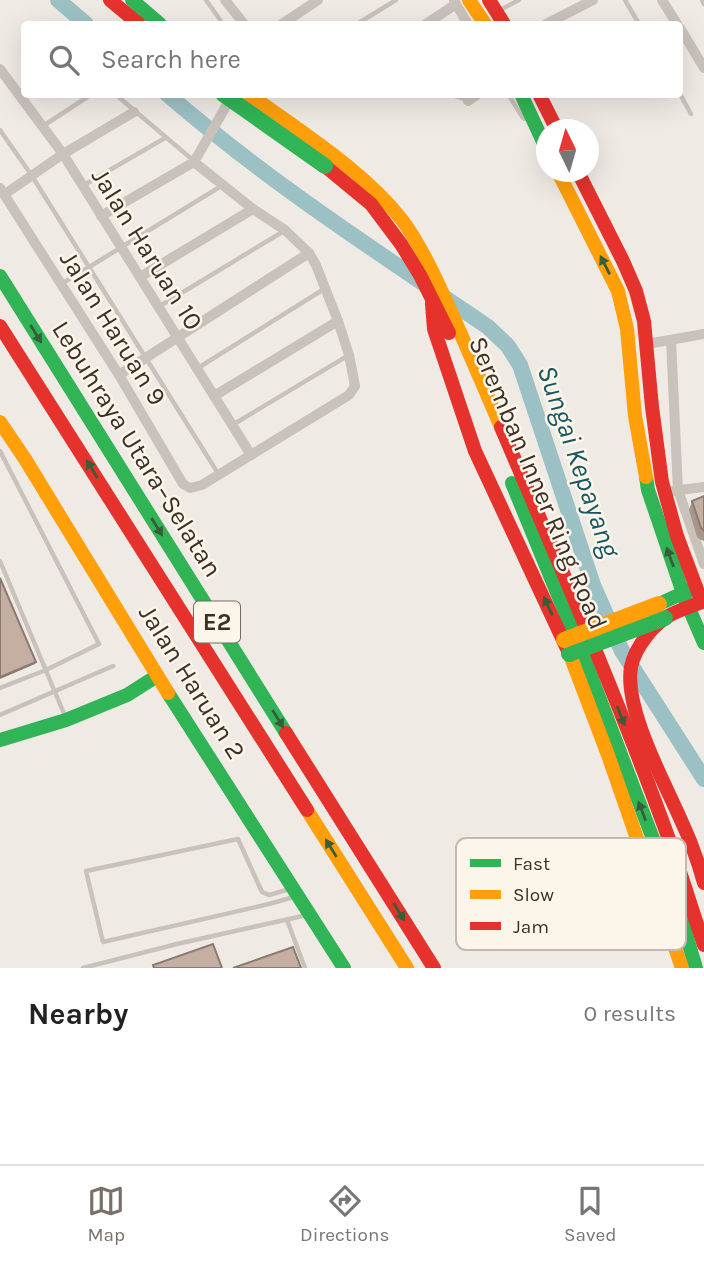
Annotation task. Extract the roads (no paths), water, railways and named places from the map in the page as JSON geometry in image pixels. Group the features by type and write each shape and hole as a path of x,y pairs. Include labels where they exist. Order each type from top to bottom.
{"main road":[{"path":"110,0 135,21"},
{"path":"132,0 156,21"},
{"path":"459,1 482,21"},
{"name":"Seremban Inner Ring Road","path":"232,98 325,166 371,204 401,244 456,337 572,593 668,838"},
{"name":"Seremban Inner Ring Road","path":"254,98 372,187 402,220 425,256 653,838"},
{"path":"523,98 536,127"},
{"path":"541,98 552,119"},
{"path":"563,182 628,307 639,337 647,344"},
{"path":"583,182 623,261 636,291 644,321 652,407 671,491 677,536 704,643"},
{"name":"Lebuhraya Utara–Selatan","path":"0,276 434,968"},
{"path":"618,291 627,329 635,416 648,490 695,599"},
{"path":"431,295 434,329 475,451 566,647 637,838"},
{"name":"Lebuhraya Utara–Selatan","path":"0,326 407,968"},
{"path":"635,416 640,405 639,353 647,344"},
{"name":"Jalan Haruan 2","path":"0,422 157,676 344,968"},
{"path":"566,647 616,619 662,611 695,599"},
{"path":"662,611 631,667 632,701 689,838 703,881"},
{"path":"0,740 66,720 127,695 157,676"},
{"name":"Seremban Inner Ring Road","path":"686,891 704,945"},
{"name":"Seremban Inner Ring Road","path":"686,934 696,968"},
{"path":"675,950 681,968"}],"street":[{"path":"144,0 168,21"},
{"path":"225,0 242,21"},
{"path":"286,21 317,0"},
{"path":"552,21 593,0"},
{"path":"662,0 675,21"},
{"path":"430,21 459,1 467,21"},
{"path":"683,34 704,68"},
{"name":"Jalan Haruan 10","path":"0,69 21,95"},
{"name":"Jalan Haruan 10","path":"23,98 63,154 251,455"},
{"path":"101,216 194,162 228,98"},
{"path":"468,101 472,98"},
{"path":"2,191 32,176 63,154 134,112"},
{"path":"194,162 253,209 285,230 309,253 338,321 355,386 349,395 219,475"},
{"name":"Jalan Haruan 9","path":"2,191 119,374 183,484 191,488 219,475"},
{"path":"140,277 253,209"},
{"path":"119,374 309,253"},
{"path":"214,396 338,321"},
{"path":"647,344 704,334"},
{"path":"671,340 671,491 704,564"},
{"path":"671,491 704,487"}],"lane":[{"path":"206,0 221,21"},
{"path":"362,21 396,0"},
{"path":"497,12 519,0"},
{"path":"625,0 637,21"},
{"path":"43,127 82,98"},
{"path":"119,98 194,162"},
{"path":"460,98 468,101"},
{"path":"510,98 523,118 533,121"},
{"path":"682,98 691,114"},
{"path":"0,130 32,176 219,475"},
{"path":"83,186 165,138"},
{"path":"62,283 223,185"},
{"path":"159,307 285,230"},
{"path":"197,368 326,288"},
{"path":"233,425 349,355"},
{"path":"0,451 99,645 0,688"},
{"path":"0,561 66,720"},
{"path":"0,715 113,666"},
{"path":"239,839 262,892 269,895 296,892 269,904 103,942 86,871 239,839"},
{"path":"83,968 311,915"},
{"path":"287,920 305,968"}],"waterway":[{"name":"Sungai Kepayang","path":"58,0 82,21"},
{"name":"Sungai Kepayang","path":"172,98 283,186 488,327 508,346 520,365 593,585 622,651 704,779"}]}
